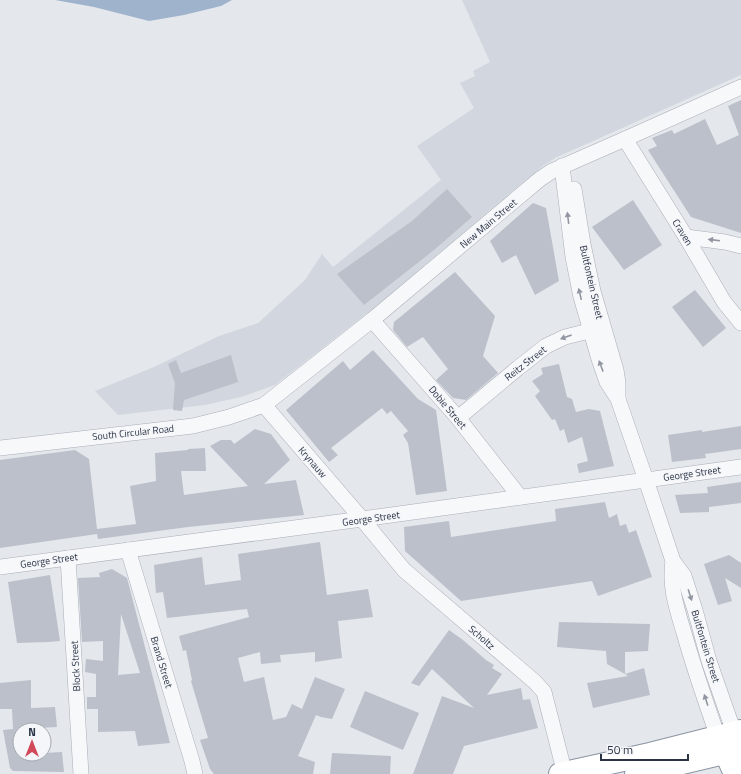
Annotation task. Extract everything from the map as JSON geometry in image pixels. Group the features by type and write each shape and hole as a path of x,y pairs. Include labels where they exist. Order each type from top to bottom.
{"highway":[{"path":"563,774 650,754 734,741"},
{"path":"636,774 734,741"},
{"path":"734,741 735,774"}],"street":[{"name":"New Main Street","path":"264,405 372,320 540,179 552,171 741,87"},
{"name":"Craven","path":"625,139 686,237 724,302 741,323"},
{"name":"Bultfontein Street","path":"566,164 593,291 597,329 616,370 618,399 673,561 684,576 709,661 730,721 734,741"},
{"path":"686,237 725,242 741,246"},
{"name":"Dobie Street","path":"372,320 458,418 520,497"},
{"name":"Reitz Street","path":"458,418 546,346 565,337 597,329"},
{"name":"South Circular Road","path":"0,448 193,426 229,417 264,405"},
{"name":"Krynauw","path":"264,405 362,519"},
{"name":"George Street","path":"0,567 741,467"},
{"name":"Scholtz","path":"362,519 404,570 536,682 544,692 563,774"},
{"name":"Brand Street","path":"128,550 195,774"},
{"name":"Block Street","path":"68,558 81,774"}],"shaded area":[{"path":"462,0 741,0 741,75 555,158 543,166 380,303 275,385 241,397 205,405 118,415 95,391 154,367 219,336 258,323 305,280 322,254 333,267 441,180 417,146 474,108 460,83 475,76 473,71 490,62"}],"water":[{"path":"55,0 232,0 221,6 184,15 149,21 94,7"}],"building":[{"path":"741,100 741,233 691,217 648,150 657,146 652,138 672,130 674,134 705,119 717,145 739,135 728,106"},
{"path":"447,189 472,217 434,250 364,305 337,274 412,221"},
{"path":"633,200 662,245 624,270 592,227"},
{"path":"533,203 546,208 559,281 535,295 516,255 502,263 490,241"},
{"path":"455,272 495,316 483,356 498,373 466,400 453,398 436,380 448,369 423,337 407,347 393,330 394,322"},
{"path":"695,290 726,328 703,347 672,307"},
{"path":"373,350 418,399 436,410 447,491 416,495 408,443 403,435 408,431 391,411 387,414 382,408 331,448 338,455 329,462 286,410 343,361 350,370"},
{"path":"231,355 238,382 184,400 182,411 173,410 175,383 168,364 176,360 181,373"},
{"path":"559,364 567,397 572,399 576,412 589,409 600,411 614,466 579,473 577,464 588,461 582,437 568,443 564,429 560,431 555,419 552,420 535,396 540,391 532,381 543,374 541,368"},
{"path":"741,426 741,449 705,454 706,458 672,462 668,435"},
{"path":"255,429 271,434 290,460 264,484 296,480 304,515 188,527 98,539 97,534 0,548 0,460 75,450 89,459 97,529 136,524 130,486 156,481 155,453 205,448 206,471 181,471 184,495 248,486 210,446 221,440 231,440 234,444"},
{"path":"741,482 741,503 709,507 709,512 680,513 675,495 708,493 707,487"},
{"path":"605,502 609,518 617,514 620,526 626,524 629,533 636,530 652,577 598,596 592,581 461,601 405,551 404,527 449,521 451,537 556,521 555,509"},
{"path":"320,542 327,595 368,589 373,617 338,621 342,658 315,662 315,652 280,655 281,662 261,664 260,652 238,658 244,682 264,677 273,720 286,717 292,704 302,709 315,677 345,689 332,719 316,715 298,756 315,762 313,774 214,774 210,769 200,740 208,738 191,681 186,650 183,651 179,636 249,617 247,609 167,618 163,592 156,593 154,565 202,557 205,585 241,580 238,554"},
{"path":"729,555 741,563 741,588 725,578 732,601 718,605 704,564"},
{"path":"112,569 127,578 170,743 138,746 135,731 98,732 98,709 87,709 87,697 96,697 96,674 85,672 86,659 103,661 103,641 82,642 78,578 100,577 99,573","holes":["121,614 140,673 118,675"]},
{"path":"50,575 60,641 17,643 8,582"},
{"path":"559,622 650,624 648,651 625,652 625,674 607,664 606,651 557,647"},
{"path":"449,630 494,665 492,668 502,674 487,695 521,688 523,700 530,699 538,728 464,746 453,774 413,774 442,696 474,708 432,669 419,686 411,683"},
{"path":"644,668 650,695 593,708 587,683 628,676 625,674"},
{"path":"31,680 31,708 55,707 57,727 52,727 52,722 13,722 12,709 0,709 0,683"},
{"path":"365,691 419,713 403,750 350,727"},
{"path":"12,729 12,762 52,762 52,753 62,752 64,772 13,771 10,768 3,730"},
{"path":"332,753 391,756 390,774 330,774"}]}
